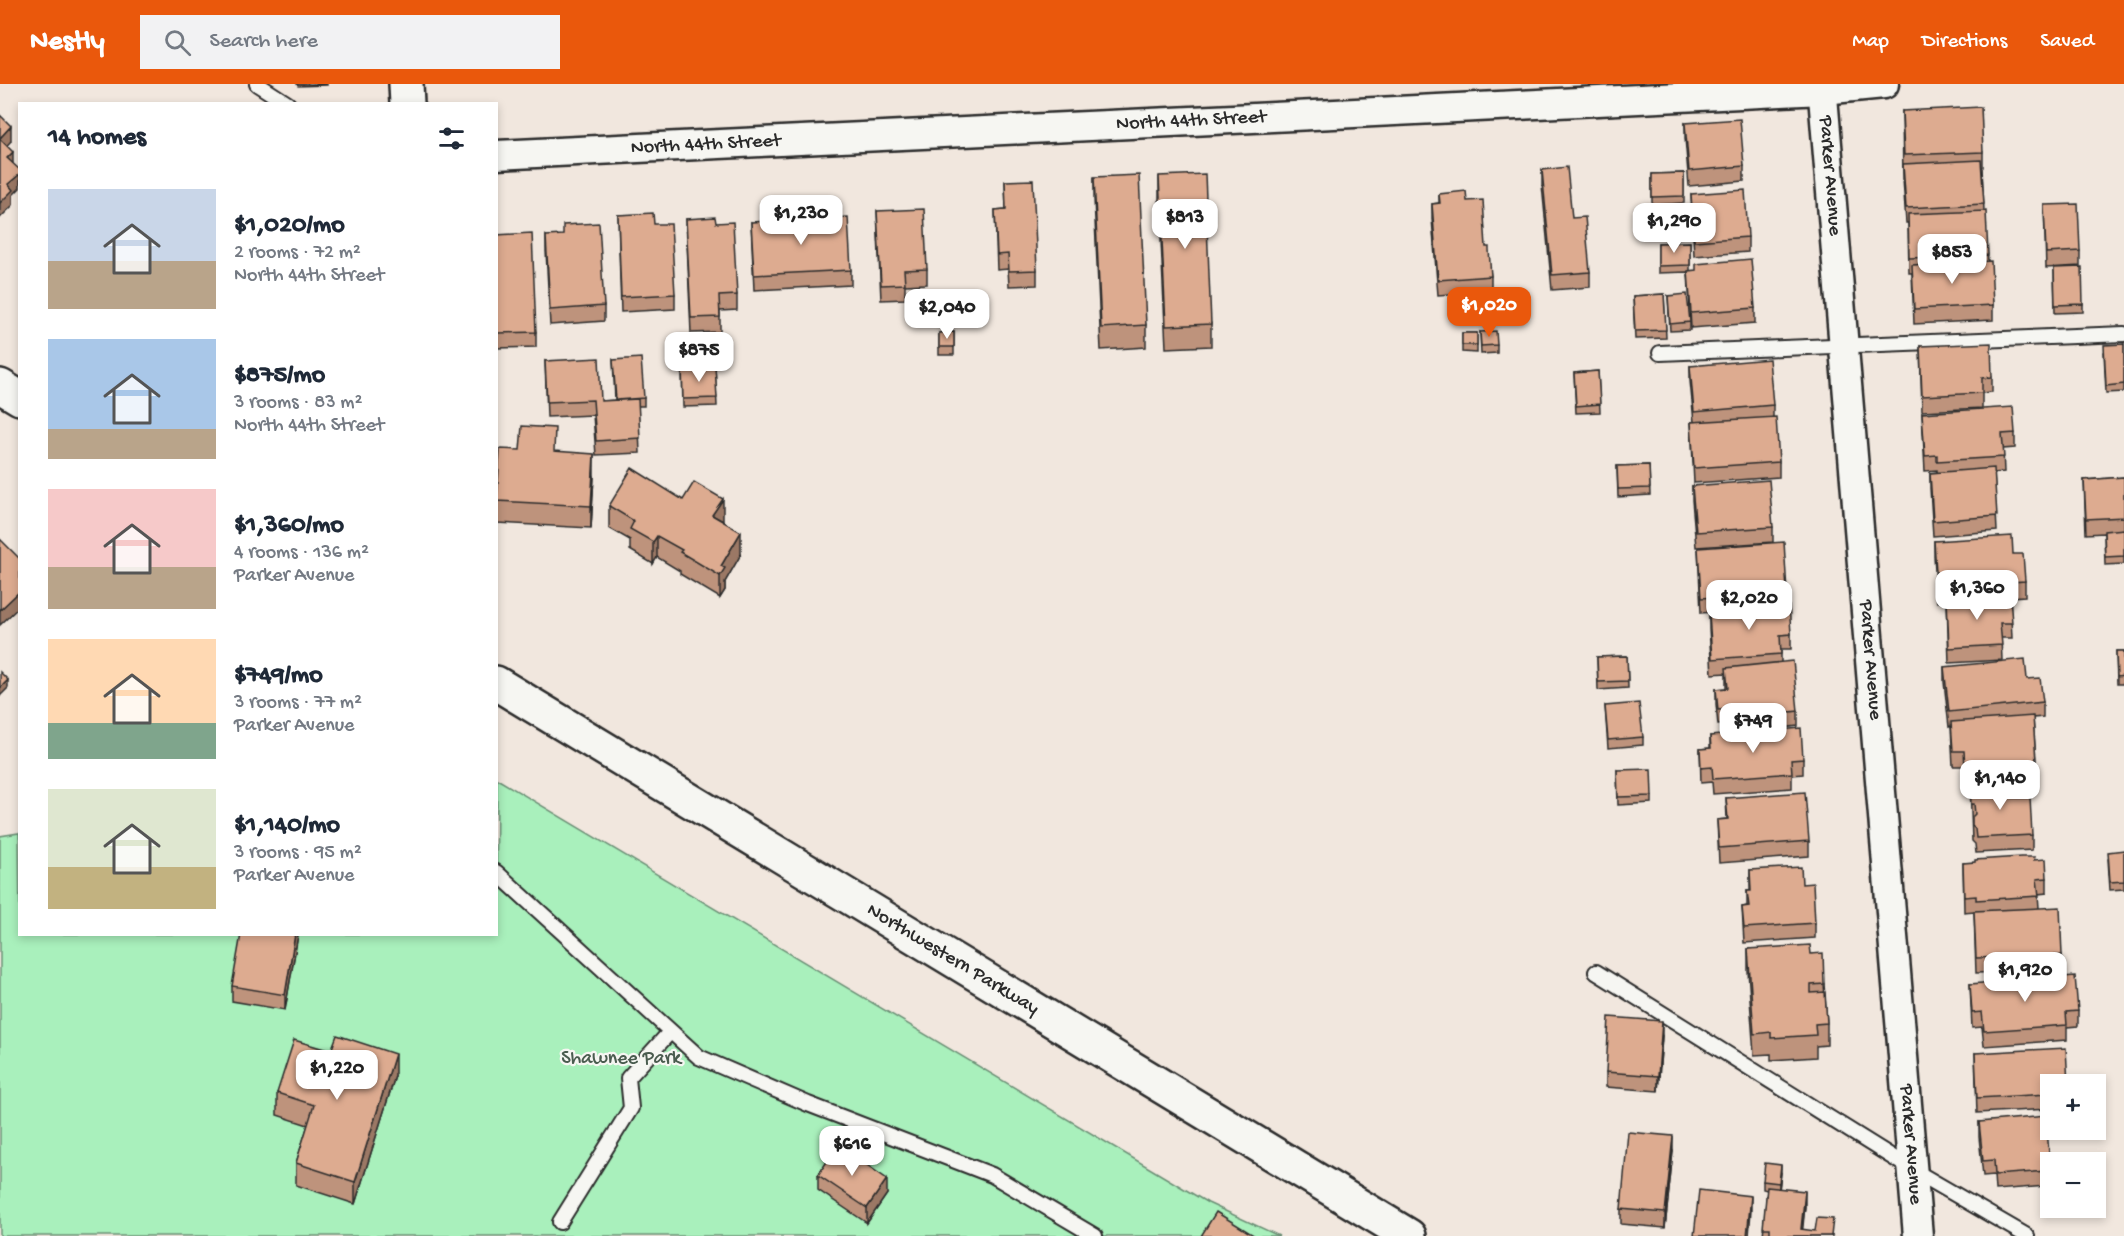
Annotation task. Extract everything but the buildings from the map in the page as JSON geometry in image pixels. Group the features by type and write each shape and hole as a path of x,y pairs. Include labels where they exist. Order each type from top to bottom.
{"street":[{"path":"406,84 407,102"},
{"name":"North 44th Street","path":"498,155 1884,84"},
{"name":"Parker Avenue","path":"1823,87 1918,1236"},
{"path":"0,386 18,397"},
{"name":"Northwestern Parkway","path":"498,684 1409,1236"}],"lane":[{"path":"257,84 285,102"},
{"path":"1660,353 2124,334"},
{"path":"498,874 699,1057 808,1104 992,1175 1095,1236"},
{"path":"1596,972 1913,1170 2027,1236"},
{"path":"560,1222 631,1108 628,1078 670,1032"}],"green space":[{"name":"Shawnee Park","path":"498,780 1208,1203 1279,1236 0,1236 0,836 18,833 18,936 498,936"}]}
